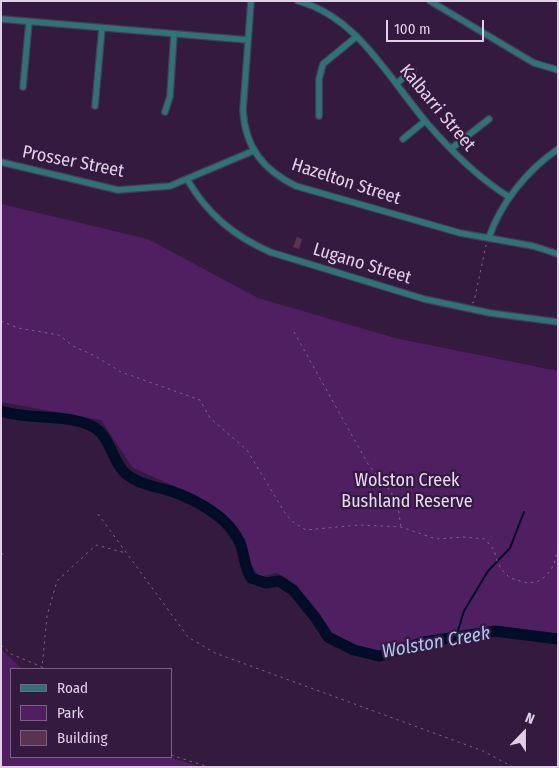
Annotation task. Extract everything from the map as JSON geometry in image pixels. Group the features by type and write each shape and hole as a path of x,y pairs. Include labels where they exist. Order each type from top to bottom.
{"street":[{"name":"Hazelton Street","path":"251,1 243,110 244,128 253,150 264,165 280,178 296,186 460,233 533,246 558,254"},
{"name":"Kalbarri Street","path":"298,1 311,3 337,18 397,83 425,121 452,148 466,166 509,197"},
{"path":"430,1 534,63 558,70"},
{"path":"1,19 248,40"},
{"path":"23,87 28,22"},
{"path":"95,106 102,28"},
{"path":"165,112 170,96 174,34"},
{"path":"319,116 319,79 323,64 356,37"},
{"path":"397,83 413,70"},
{"path":"452,148 489,119"},
{"path":"403,139 425,121"},
{"path":"489,238 497,214 509,197 558,149"},
{"name":"Prosser Street","path":"1,162 118,190 170,186 253,150"},
{"name":"Lugano Street","path":"187,179 206,209 247,242 270,252 415,296 469,309 558,322"}],"path":[{"path":"469,309 474,302 489,238"},
{"path":"1,321 18,328 59,336 73,346 96,356 121,372 200,400 210,418 248,450 285,513 293,522 306,530 358,525 401,527 436,538 464,536 485,539 494,550 497,562 502,570 510,578 527,583 537,582 546,576 554,565 558,547"},
{"path":"294,332 368,464 391,492 398,507 401,527"},
{"path":"98,514 188,637 215,653 483,751 513,767"},
{"path":"1,645 11,654 42,667 47,616 57,581 96,545 127,553"},
{"path":"1,555 6,552"},
{"path":"172,755 209,767"}],"green space":[{"name":"Wolston Creek Bushland Reserve","path":"1,204 148,239 258,298 395,338 558,371 558,636 495,628 423,638 380,651 354,646 331,634 287,578 277,573 259,577 249,561 246,540 228,521 188,492 133,468 101,420 1,402"},
{"path":"1,649 21,668 10,668 10,758 172,758 200,767 1,767"}],"building":[{"path":"297,237 302,239 299,249 293,247"}],"waterway":[{"name":"Wolston Creek","path":"1,411 12,414 66,419 95,428 106,439 116,461 125,473 141,482 192,499 212,511 230,527 236,536 251,578 266,583 279,581 293,590 315,617 328,637 354,650 379,656 424,642 495,631 558,639"},
{"path":"456,637 464,611 488,571 510,548 524,512"}]}
